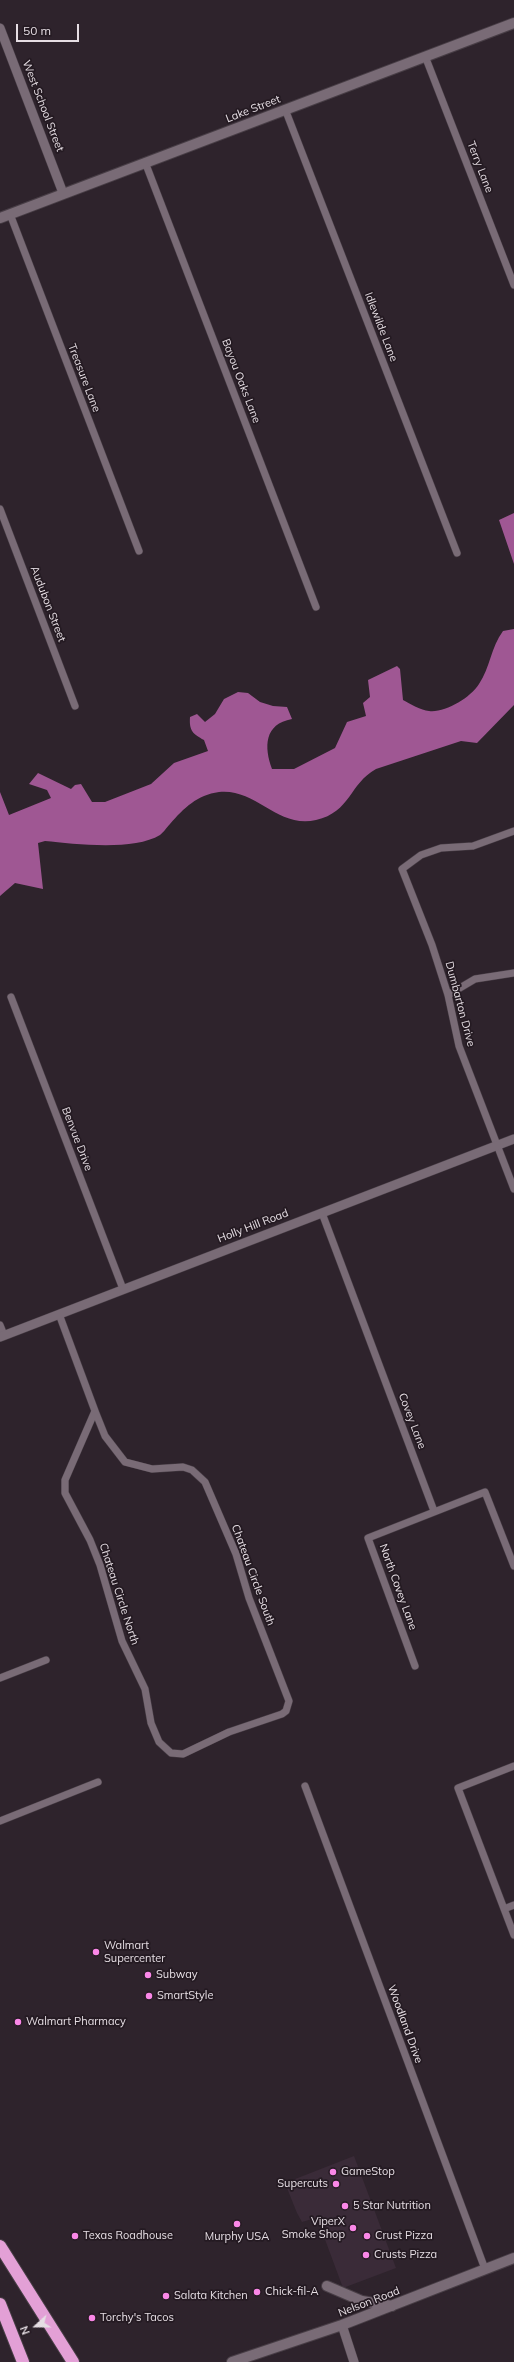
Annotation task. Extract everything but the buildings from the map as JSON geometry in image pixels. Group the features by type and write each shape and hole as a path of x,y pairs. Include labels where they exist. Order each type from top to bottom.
{"highway":[{"path":"0,2246 74,2362"},
{"path":"0,2304 23,2362"}],"main road":[{"name":"Lake Street","path":"5,216 514,23"},
{"name":"Nelson Road","path":"232,2362 342,2325 514,2258"},
{"path":"326,2286 362,2301 392,2306"}],"street":[{"name":"West School Street","path":"0,28 63,193"},
{"name":"Terry Lane","path":"425,56 514,285"},
{"name":"Idlewilde Lane","path":"285,109 457,553"},
{"name":"Bayou Oaks Lane","path":"145,162 316,607"},
{"name":"Treasure Lane","path":"5,216 138,551"},
{"name":"Audubon Street","path":"0,509 75,706"},
{"name":"Dumbarton Drive","path":"514,831 473,846 441,848 421,855 402,869 432,944 448,995 459,1046 514,1188"},
{"path":"448,995 475,979 514,973"},
{"name":"Benvue Drive","path":"11,997 124,1289"},
{"name":"Holly Hill Road","path":"2,1336 514,1138"},
{"name":"Covey Lane","path":"322,1213 434,1511"},
{"path":"59,1314 95,1411"},
{"path":"0,1325 2,1336"},
{"name":"Chateau Circle North","path":"95,1411 65,1480 65,1493 90,1540 100,1565 122,1641 145,1689 151,1723 159,1742 171,1753 183,1754 229,1732"},
{"name":"Chateau Circle South","path":"95,1411 111,1446 125,1462 142,1468 174,1466 192,1470 205,1482 211,1492 236,1554 248,1598 289,1701 286,1711 282,1714 229,1732"},
{"path":"434,1511 485,1492 514,1566"},
{"name":"North Covey Lane","path":"415,1666 368,1538 434,1511"},
{"path":"0,1678 46,1660"},
{"path":"514,1766 458,1788 514,1935"},
{"path":"0,1821 98,1782"},
{"name":"Woodland Drive","path":"304,1786 485,2269"},
{"path":"504,1909 514,1905"},
{"path":"342,2325 354,2362"}],"shaded area":[{"path":"514,513 514,564 499,520"},
{"path":"514,629 514,705 477,743 461,741 376,769 360,782 336,811 328,816 316,820 302,821 290,819 244,796 232,792 219,792 204,796 192,803 180,813 160,835 149,840 120,845 88,845 45,841 38,843 43,889 15,883 0,896 0,792 9,815 51,798 47,790 29,784 38,773 71,789 75,785 81,784 92,802 105,802 151,784 174,763 208,751 204,740 192,732 190,717 197,714 205,722 215,714 224,699 238,692 248,693 260,702 273,706 287,707 292,719 276,726 271,731 267,745 269,761 272,769 294,769 335,748 347,722 366,716 363,703 370,697 368,680 397,666 400,669 403,700 416,707 429,711 442,710 457,704 475,689 483,678 499,637 503,631"},
{"path":"354,2156 396,2268 343,2288 323,2234 328,2232 322,2216 302,2222 285,2183"}],"place":[{"name":"Walmart Supercenter","path":"96,1952"},
{"name":"Subway","path":"148,1975"},
{"name":"SmartStyle","path":"149,1996"},
{"name":"Walmart Pharmacy","path":"18,2022"},
{"name":"GameStop","path":"333,2172"},
{"name":"Supercuts","path":"336,2184"},
{"name":"5 Star Nutrition","path":"345,2206"},
{"name":"Murphy USA","path":"237,2224"},
{"name":"ViperX Smoke Shop","path":"353,2228"},
{"name":"Texas Roadhouse","path":"75,2236"},
{"name":"Crust Pizza","path":"367,2236"},
{"name":"Crusts Pizza","path":"366,2255"},
{"name":"Chick-fil-A","path":"257,2292"},
{"name":"Salata Kitchen","path":"166,2296"},
{"name":"Torchy's Tacos","path":"92,2318"}]}
